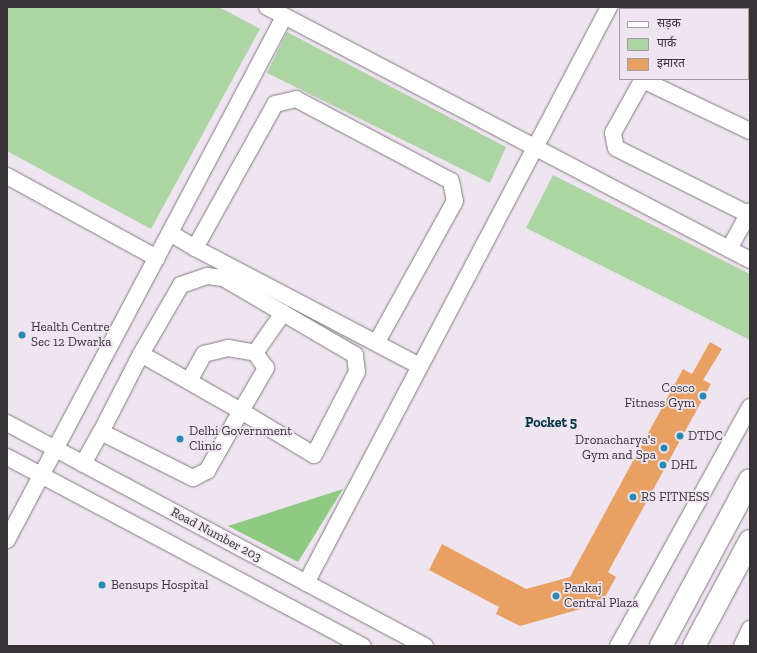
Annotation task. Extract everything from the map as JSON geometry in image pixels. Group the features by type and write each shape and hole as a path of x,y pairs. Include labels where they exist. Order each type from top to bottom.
{"street":[{"path":"267,7 535,149 750,260"},
{"path":"306,583 609,7"},
{"path":"7,540 40,475 56,449 284,17"},
{"path":"642,80 613,134 616,148 749,212 729,249"},
{"path":"645,80 750,131"},
{"path":"195,248 275,104 296,99 451,180 455,201 377,342"},
{"path":"7,176 157,258"},
{"path":"170,233 195,248 377,342 420,366"},
{"path":"83,464 101,432 141,354 174,293 194,279 223,278 283,313 350,349 358,361 357,372 314,455 141,354"},
{"path":"255,353 283,313"},
{"path":"101,432 193,478 207,471 266,368 255,353 228,348 204,354 189,381"},
{"path":"616,645 750,407"},
{"name":"Road Number 203","path":"7,423 425,646"},
{"path":"7,457 364,646"},
{"path":"661,646 750,480"},
{"path":"694,646 750,541"},
{"path":"742,646 750,629"}],"green space":[{"path":"7,7 219,7 260,29 151,229 7,151"},
{"path":"287,32 506,147 490,183 267,73"},
{"path":"553,175 750,274 750,340 526,228"},
{"path":"343,489 298,562 228,526"}],"building":[{"path":"710,342 722,349 703,380 711,384 608,572 616,577 602,603 520,626 496,614 499,607 429,570 442,544 526,589 570,577 683,369 692,374"}],"place":[{"name":"Health Centre Sec 12 Dwarka","path":"22,335"},
{"name":"Cosco Fitness Gym","path":"703,396"},
{"name":"DTDC","path":"680,436"},
{"name":"Delhi Government Clinic","path":"180,439"},
{"name":"Dronacharya's Gym and Spa","path":"664,448"},
{"name":"DHL","path":"663,465"},
{"name":"RS FITNESS","path":"633,497"},
{"name":"Bensups Hospital","path":"102,585"},
{"name":"Pankaj Central Plaza","path":"556,596"}],"district":[{"name":"Pocket 5","path":"551,423"}]}
